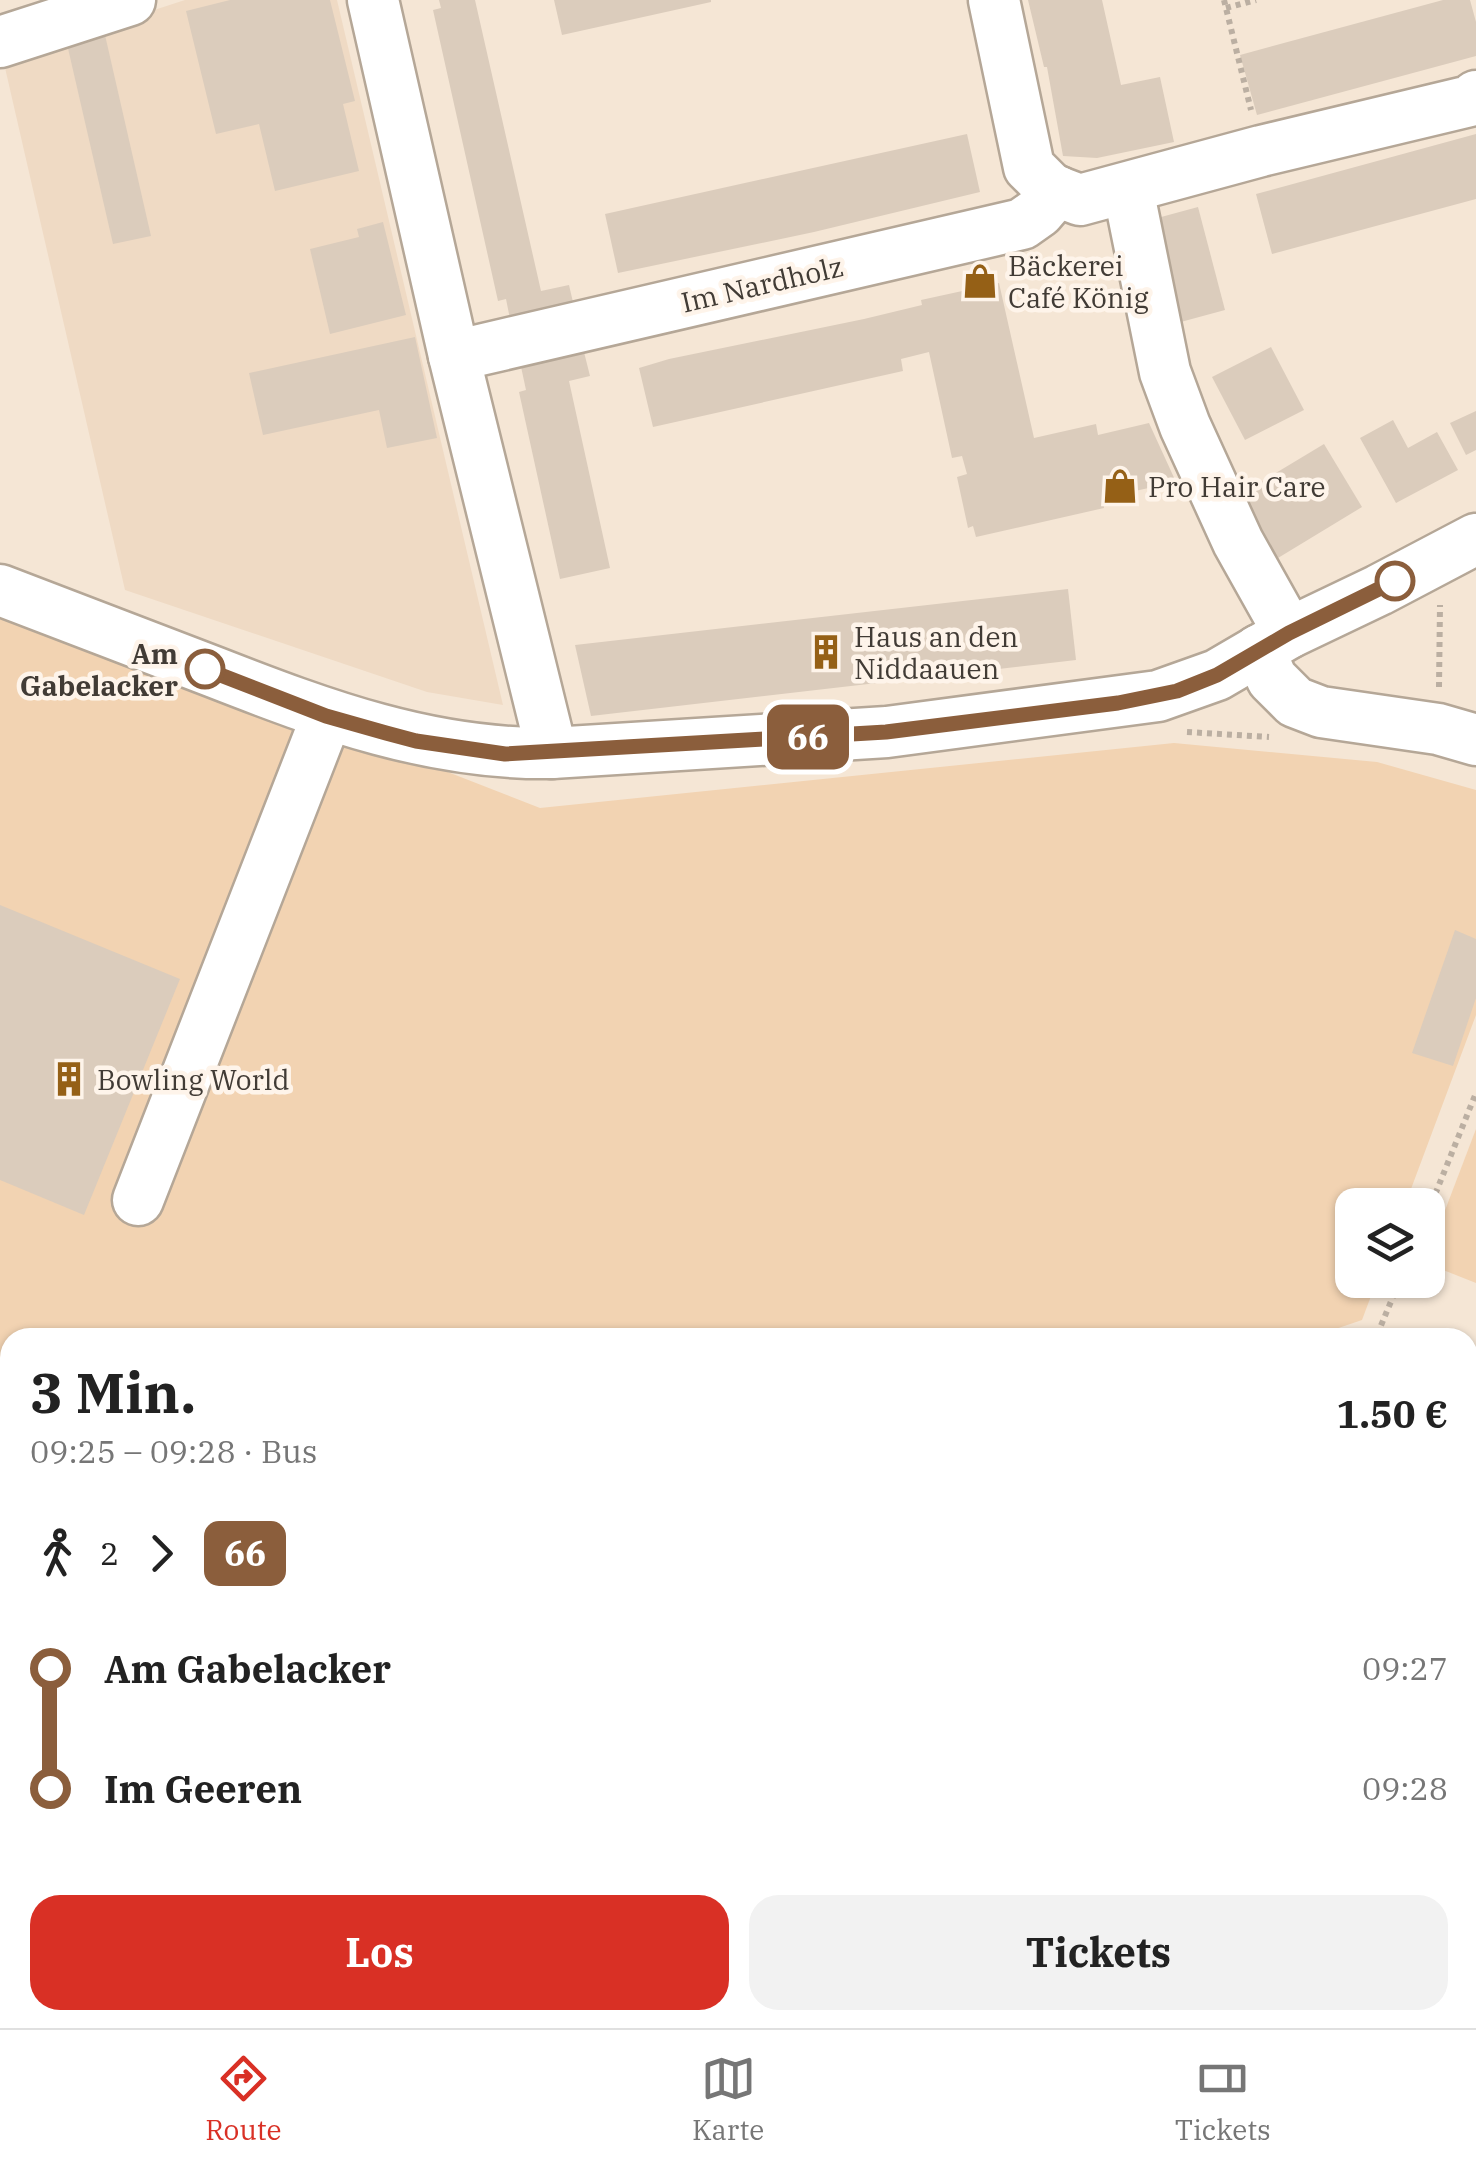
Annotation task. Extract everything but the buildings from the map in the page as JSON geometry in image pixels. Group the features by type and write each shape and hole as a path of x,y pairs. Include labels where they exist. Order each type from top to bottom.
{"street":[{"path":"0,42 130,0"},
{"path":"373,0 454,356 552,753"},
{"path":"994,0 1029,167 1051,189 1080,200 1261,150 1474,100 1476,96"},
{"path":"1128,189 1165,372 1184,426 1238,542 1274,641 1272,678 1295,702 1320,712 1457,734"},
{"name":"Im Nardholz","path":"454,356 1022,224 1057,191"},
{"path":"0,590 326,716 416,741 505,754 552,753 886,732 1118,703 1177,691 1217,675 1274,641 1476,538"},
{"path":"138,1200 326,716"}],"path":[{"path":"1256,0 1225,4 1261,150"},
{"path":"1452,597 1440,604 1440,644 1457,734"},
{"path":"1428,650 1440,644"},
{"path":"1438,1188 1476,1093"},
{"path":"1380,1328 1392,1298"}],"shaded area":[{"path":"185,0 337,0 503,705 427,692 125,590 3,59"},
{"path":"0,619 317,721 540,808 1174,743 1377,762 1476,790 1476,1015 1411,1188 1335,1188 1335,1298 1370,1298 1362,1320 1338,1328 0,1328"},
{"path":"1476,1129 1476,1283 1445,1271 1445,1210"}],"bus line":[{"name":"66","path":"205,669 326,716 416,741 505,754 886,732 1118,703 1177,691 1217,675 1289,633 1395,581"}],"place":[{"name":"Bäckerei Café König","path":"980,281"},
{"name":"Pro Hair Care","path":"1120,486"},
{"name":"Haus an den Niddaauen","path":"826,652"},
{"name":"Am Gabelacker","path":"205,669"},
{"name":"Bowling World","path":"69,1079"}]}
